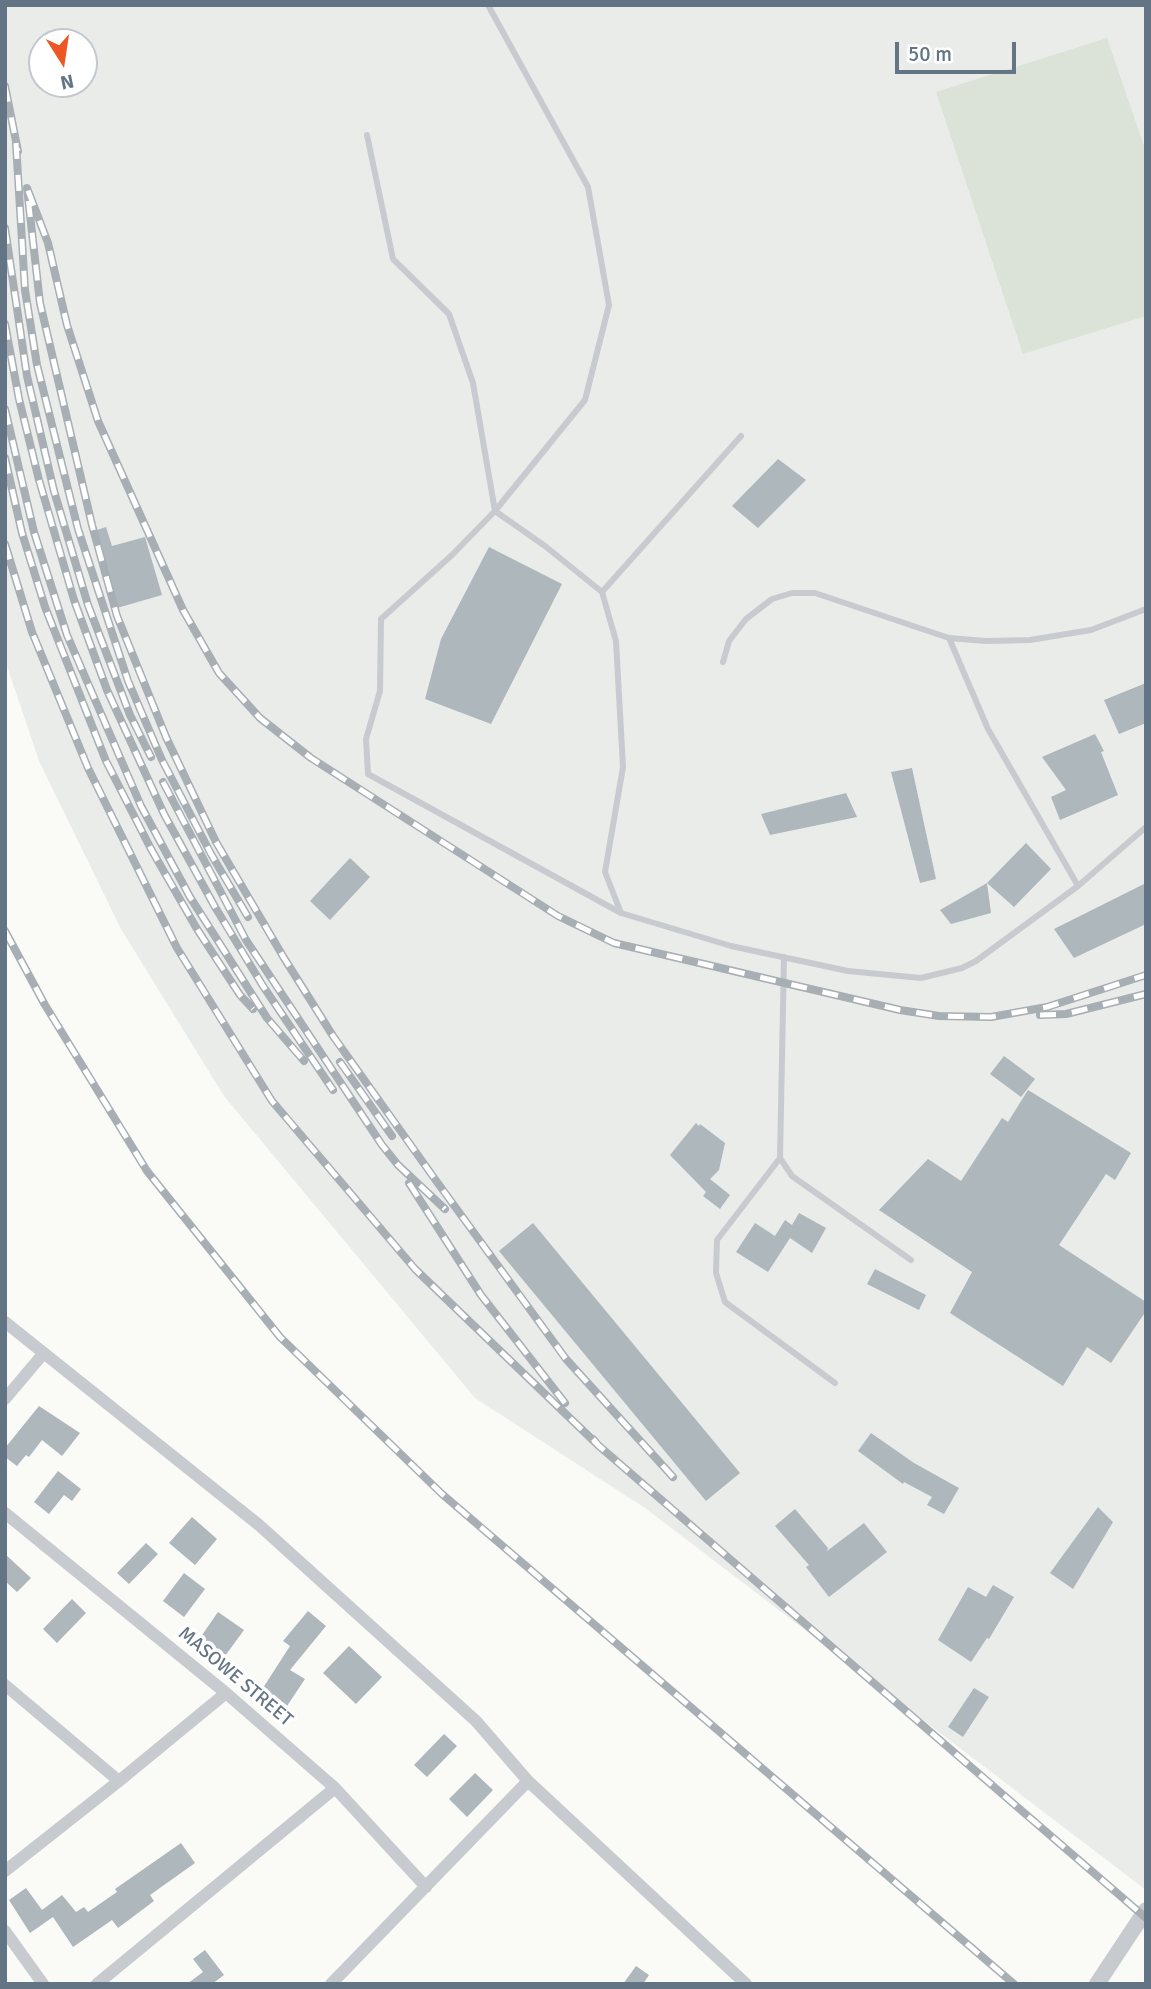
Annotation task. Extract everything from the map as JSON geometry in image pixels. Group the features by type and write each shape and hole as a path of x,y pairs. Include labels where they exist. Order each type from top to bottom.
{"street":[{"path":"5,1322 259,1525 476,1721 528,1781 746,1984"},
{"path":"5,1399 43,1353"},
{"name":"MASOWE STREET","path":"5,1513 226,1693 334,1788 426,1887"},
{"path":"5,1685 119,1781"},
{"path":"5,1871 226,1693"},
{"path":"331,1984 528,1781"},
{"path":"97,1984 334,1788"},
{"path":"1097,1984 1146,1910"},
{"path":"5,1931 43,1984"}],"lane":[{"path":"488,5 588,187 609,305 586,400 495,511 382,619 380,691 366,739 368,774 621,913 731,946 848,971 898,977 921,978 943,974 976,961 1078,886 1146,827"},
{"path":"367,135 393,260 449,314 473,383 495,511 545,546 602,592 616,641 623,767 605,872 621,913"},
{"path":"602,592 741,436"},
{"path":"723,662 729,641 746,619 772,599 792,593 815,593 835,598 949,638 986,641 1030,640 1091,630 1146,610"},
{"path":"949,638 988,729 1078,886"},
{"path":"784,957 780,1158 792,1176 912,1260"},
{"path":"780,1158 717,1240 716,1273 725,1301 835,1383"}],"shaded area":[{"path":"5,5 1146,5 1146,1890 645,1508 475,1398 224,1096 121,929 39,761 5,660"},
{"path":"1107,38 1146,152 1146,316 1023,354 936,92"}],"building":[{"path":"778,459 806,480 758,528 732,506"},
{"path":"106,527 112,546 145,537 162,595 117,608 94,531"},
{"path":"489,547 562,584 491,724 425,699 441,639"},
{"path":"1146,683 1146,723 1119,734 1104,700"},
{"path":"1095,734 1104,751 1101,752 1118,795 1060,820 1051,797 1066,790 1042,757"},
{"path":"912,768 936,879 920,883 891,772"},
{"path":"846,793 857,817 770,835 761,814"},
{"path":"1026,843 1051,869 1014,907 987,883"},
{"path":"350,858 370,877 330,920 310,901"},
{"path":"987,883 991,913 951,924 940,910"},
{"path":"1146,883 1146,924 1074,958 1054,929"},
{"path":"1004,1056 1035,1079 1021,1097 990,1074"},
{"path":"1028,1090 1131,1153 1115,1180 1106,1174 1059,1245 1146,1302 1146,1311 1111,1363 1087,1347 1063,1386 950,1313 972,1272 879,1210 928,1159 961,1181 1002,1118 1008,1122"},
{"path":"696,1123 725,1143 719,1170 710,1179 730,1195 720,1209 703,1196 706,1192 670,1155"},
{"path":"799,1213 826,1228 812,1253 790,1238 768,1272 736,1252 755,1223 775,1236 785,1220 792,1225"},
{"path":"533,1223 740,1473 706,1501 499,1251"},
{"path":"875,1269 926,1295 919,1310 867,1284"},
{"path":"39,1406 80,1433 62,1456 42,1440 29,1457 26,1455 17,1466 5,1457 5,1448"},
{"path":"871,1433 914,1463 959,1488 944,1514 927,1505 932,1497 904,1482 903,1484 858,1451"},
{"path":"58,1471 81,1489 72,1501 64,1495 49,1514 34,1502"},
{"path":"1098,1507 1113,1522 1073,1589 1050,1573"},
{"path":"795,1509 828,1548 827,1551 864,1523 887,1552 829,1597 806,1567 809,1565 775,1526"},
{"path":"192,1517 217,1539 195,1565 169,1543"},
{"path":"146,1543 158,1554 129,1584 117,1573"},
{"path":"5,1554 31,1578 17,1592 5,1581"},
{"path":"184,1573 205,1589 184,1617 163,1601"},
{"path":"993,1585 1014,1597 989,1639 987,1638 971,1662 938,1640 968,1587 986,1597"},
{"path":"72,1599 86,1613 57,1643 43,1629"},
{"path":"308,1611 326,1626 290,1670 305,1679 287,1706 261,1691 290,1646 283,1641"},
{"path":"218,1612 244,1630 225,1656 200,1638"},
{"path":"349,1646 382,1677 356,1704 323,1673"},
{"path":"974,1688 989,1697 963,1737 948,1727"},
{"path":"444,1734 457,1746 427,1777 414,1765"},
{"path":"475,1773 493,1790 467,1817 449,1799"},
{"path":"181,1843 195,1863 150,1895 154,1901 118,1928 112,1920 73,1947 53,1917 30,1933 9,1900 26,1888 42,1910 62,1895 76,1912 84,1907 88,1912 117,1892 115,1889"},
{"path":"205,1950 224,1975 212,1984 187,1984 203,1972 193,1959"},
{"path":"636,1966 649,1975 643,1984 623,1984"}],"railway":[{"path":"5,86 18,151"},
{"path":"16,143 25,290 37,365 78,529 128,681 162,760 211,854 248,917"},
{"path":"673,1477 566,1359 437,1182 333,1036 216,842 166,737 117,616 92,525 40,303 27,188 48,243 67,325 98,421 183,610 219,673 260,718 311,758 558,916 614,943 900,1010 939,1016 991,1017 1047,1007 1146,975"},
{"path":"5,228 27,376 54,491 88,605 130,715 151,757"},
{"path":"5,324 19,399 39,480 74,600 107,690 164,814 215,907 263,986 333,1090"},
{"path":"5,409 34,532 67,635 141,806 190,897 267,1018 304,1061"},
{"path":"5,458 22,533 45,607 106,761 151,849 197,929 240,995 253,1009"},
{"path":"5,544 32,632 88,768 177,948 272,1101 415,1269 599,1446"},
{"path":"163,782 246,940 382,1145 398,1165 445,1209"},
{"path":"5,931 45,1005 147,1171 280,1337 442,1494 1014,1984"},
{"path":"1040,1015 1066,1014 1146,994"},
{"path":"340,1062 392,1136"},
{"path":"409,1183 481,1295 565,1403"},
{"path":"593,1439 1146,1918"}]}
